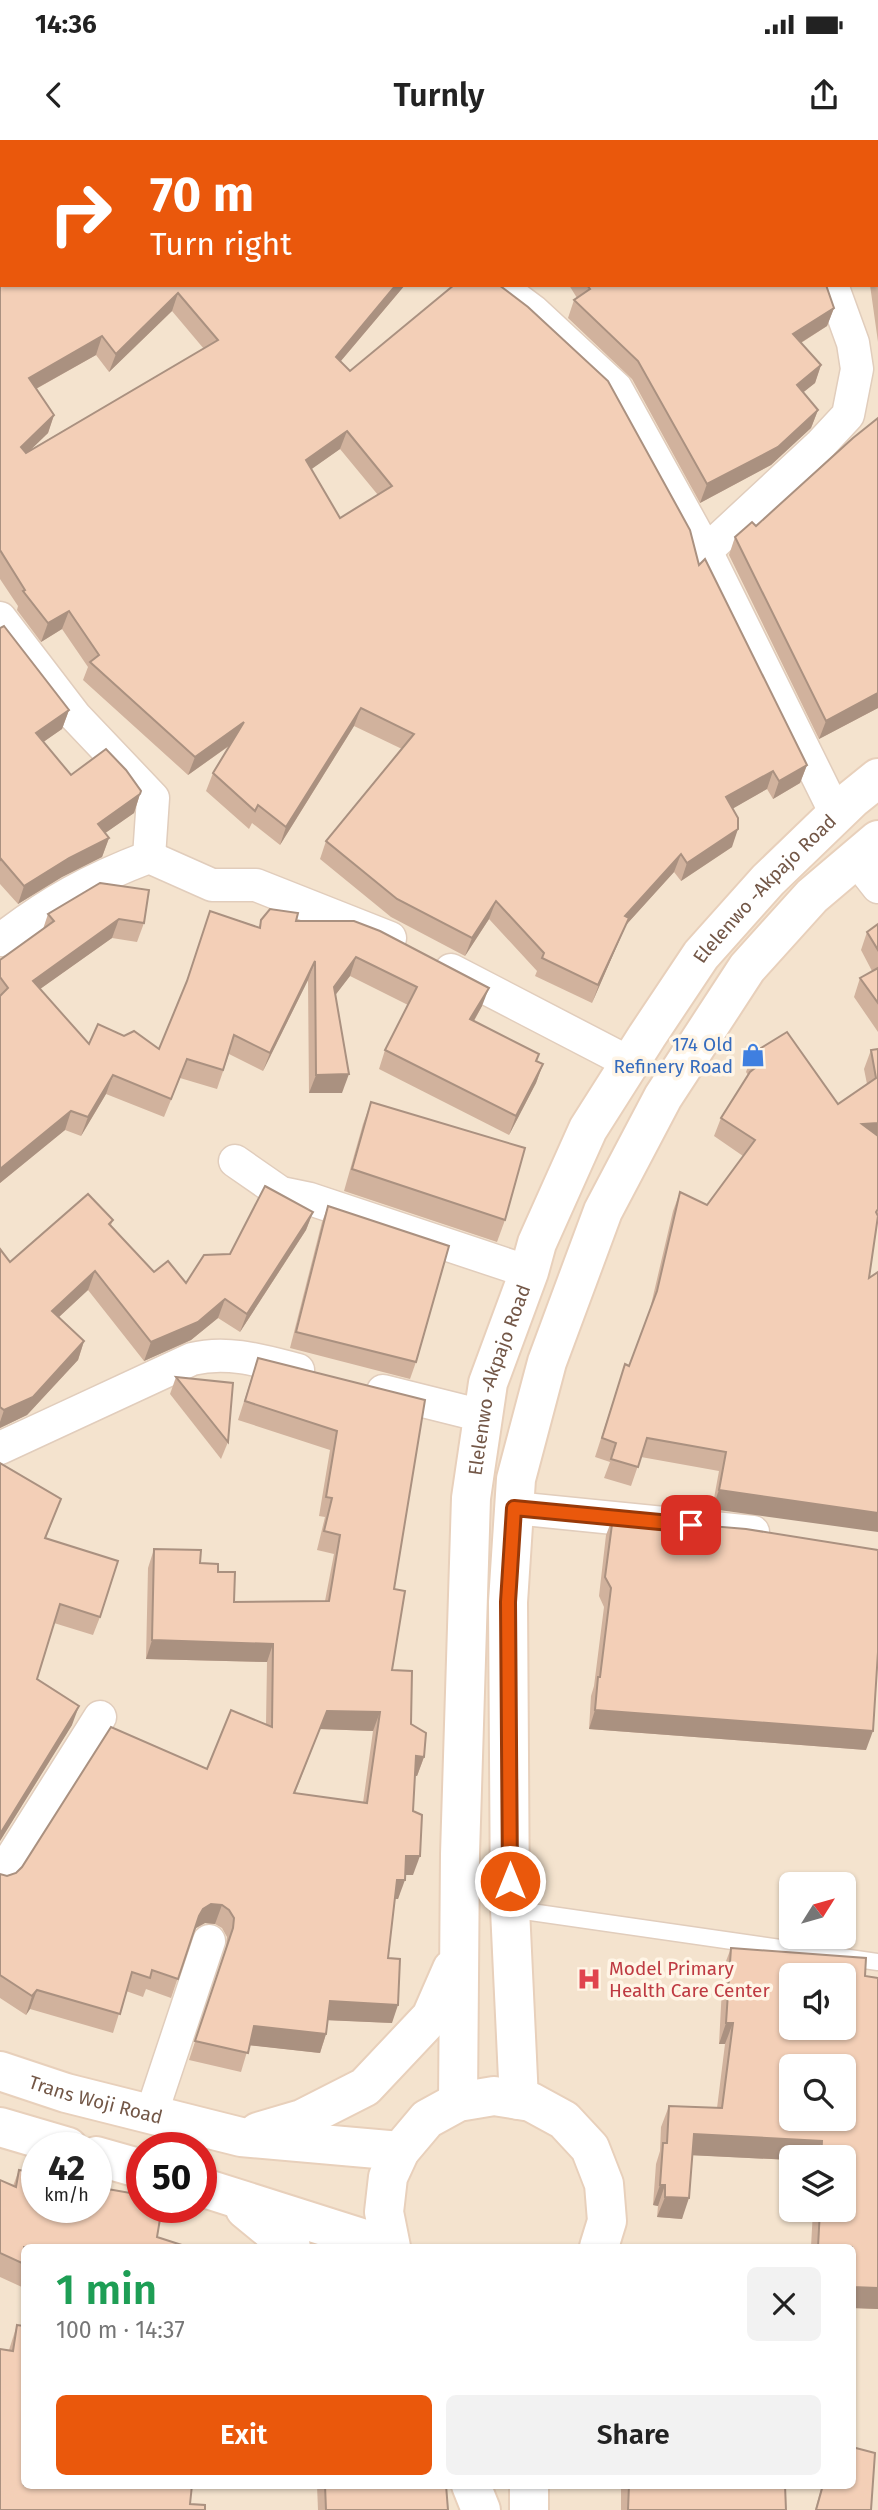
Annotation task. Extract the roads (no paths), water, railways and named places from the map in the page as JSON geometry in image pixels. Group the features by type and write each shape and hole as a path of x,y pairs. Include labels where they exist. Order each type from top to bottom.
{"main road":[{"name":"Elelenwo -Akpajo Road","path":"458,2102 458,1954 471,1498 488,1383 529,1272 537,1242 588,1129 630,1063 701,955 768,880 836,814 878,778"},
{"name":"Elelenwo -Akpajo Road","path":"519,2100 510,1909 508,1602 516,1479 547,1362 609,1200 663,1097 747,968 812,896 871,862"},
{"path":"241,2137 302,2119 365,2087 431,2017 458,1954"},
{"name":"Trans Woji Road","path":"0,2071 66,2093 241,2137 400,2151"},
{"path":"389,2244 384,2212 388,2177 400,2151 427,2119 458,2102 494,2096 531,2102 564,2120 590,2148 604,2183 607,2221 600,2244"},
{"path":"0,2127 21,2133"},
{"path":"217,2192 381,2244"},
{"path":"217,2193 287,2244"},
{"path":"473,2489 481,2510"},
{"path":"478,2489 481,2510"},
{"path":"529,2489 529,2510"}],"street":[{"path":"501,287 533,311 616,388 706,551 836,814"},
{"path":"706,551 821,444 848,415 857,369 853,343 833,287"},
{"path":"0,618 75,716 153,798 149,857"},
{"path":"0,940 49,905 103,875 149,857 212,886 256,884 381,933 630,1063"},
{"path":"235,1161 281,1193 310,1199 529,1272"},
{"path":"0,1448 192,1359 213,1354 253,1358 321,1375"},
{"path":"361,1385 483,1416"},
{"path":"514,1508 782,1536"},
{"path":"0,1876 100,1717"},
{"path":"150,2115 209,1941"}],"lane":[{"path":"510,1909 878,1962"}],"place":[{"name":"174 Old Refinery Road","path":"753,1055"},
{"name":"Model Primary Health Care Center","path":"589,1979"}]}
